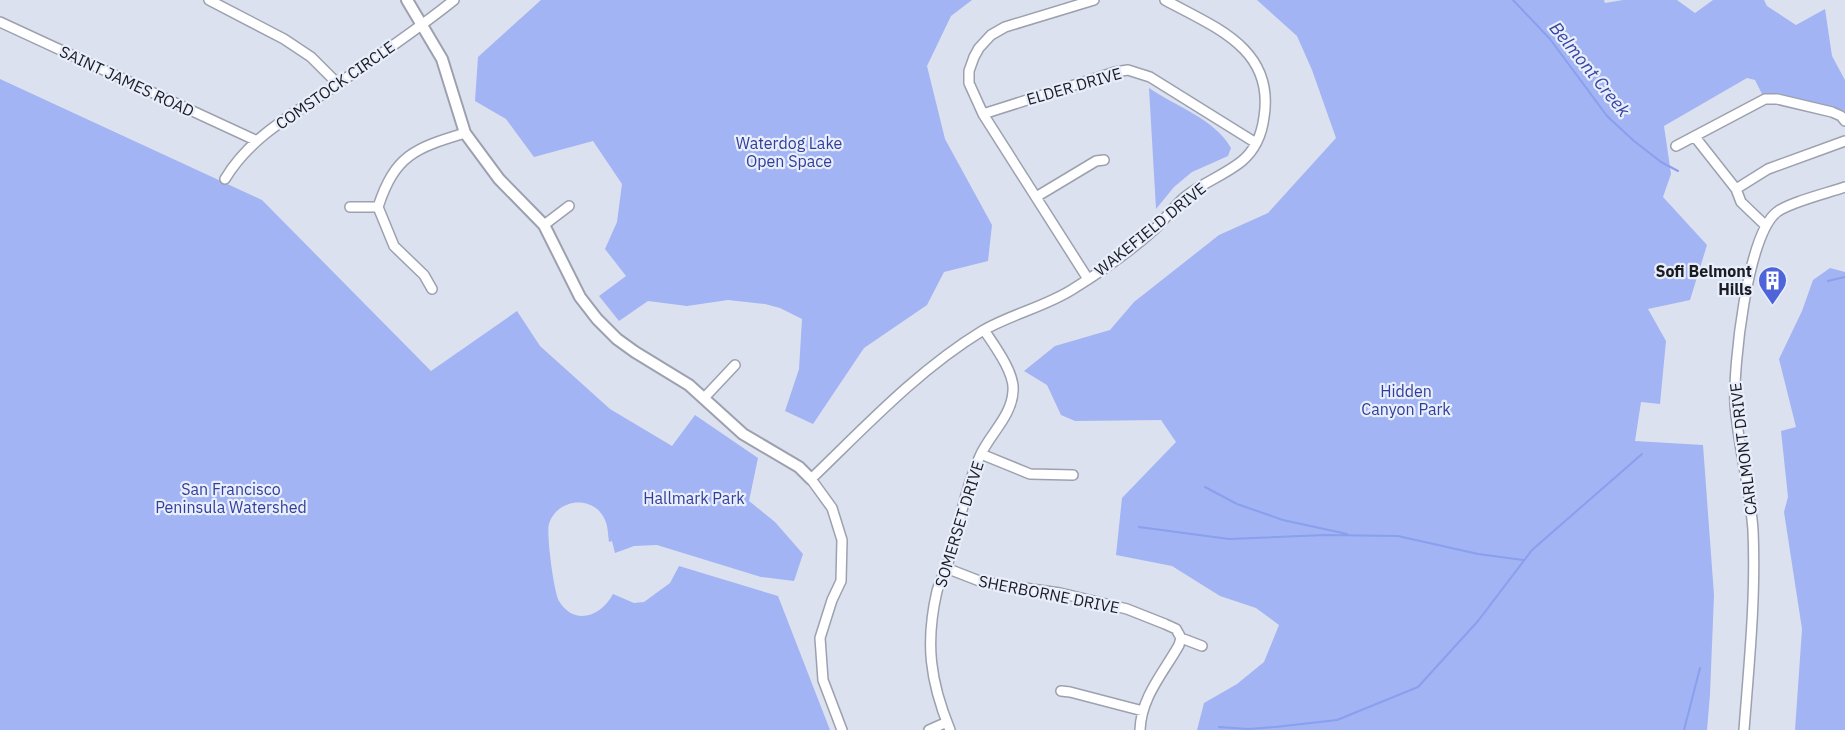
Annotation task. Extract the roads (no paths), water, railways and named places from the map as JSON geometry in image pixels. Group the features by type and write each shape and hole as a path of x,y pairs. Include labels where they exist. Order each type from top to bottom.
{"street":[{"path":"209,0 284,39 311,57 338,83"},
{"path":"407,0 442,59 465,133 499,179 544,225 580,297 597,319 616,339 689,385 743,434 799,467 811,479 832,508 842,540 841,581 832,600 820,638 823,680 842,730"},
{"name":"COMSTOCK CIRCLE","path":"225,179 255,140 423,25 454,0"},
{"name":"WAKEFIELD DRIVE","path":"1088,279 982,114 969,83 969,71 974,57 986,39 1005,27 1094,0"},
{"name":"WAKEFIELD DRIVE","path":"811,479 920,377 952,351 984,330 1070,291 1088,279 1157,227 1184,198 1242,161 1256,143 1263,123 1266,100 1261,74 1252,58 1230,36 1165,0"},
{"name":"SAINT JAMES ROAD","path":"0,22 255,140"},
{"name":"ELDER DRIVE","path":"982,114 1115,72 1128,70 1150,77 1256,143"},
{"path":"1676,146 1765,99 1777,99 1832,112 1841,116 1845,121"},
{"path":"432,289 424,275 394,246 378,207 386,184 399,164 426,145 465,133"},
{"path":"1695,137 1736,189 1741,202 1766,226"},
{"path":"1736,189 1768,169 1845,141"},
{"path":"1036,197 1096,161 1104,160"},
{"name":"CARLMONT DRIVE","path":"1744,730 1752,633 1752,529 1735,406 1734,375 1755,251 1766,226 1776,212 1845,187"},
{"path":"544,225 568,206"},
{"path":"350,207 378,207"},
{"name":"SOMERSET DRIVE","path":"948,726 932,672 931,649 938,590 965,495 981,454 1005,415 1014,392 1011,375 984,330"},
{"path":"704,398 735,365"},
{"path":"981,454 1030,474 1073,475"},
{"name":"SHERBORNE DRIVE","path":"946,568 982,582 1060,592 1127,609 1165,624 1176,630 1181,638 1202,646"},
{"path":"1140,730 1143,711 1150,693 1181,638"},
{"path":"1061,691 1143,711"},
{"path":"929,730 948,726"}],"waterway":[{"name":"Belmont Creek","path":"1513,0 1550,39 1607,116 1661,162 1678,171"},
{"name":"Belmont Creek","path":"1828,281 1845,277"},
{"path":"1219,727 1248,729 1337,720 1418,687 1478,621 1532,550 1642,454"},
{"path":"1205,487 1237,504 1283,520 1347,534"},
{"path":"1139,527 1229,539 1325,535 1398,536 1478,554 1523,560"},
{"path":"1684,730 1700,668"}],"place":[{"name":"Sofi Belmont Hills","path":"1773,306"}],"park label":[{"name":"Waterdog Lake Open Space","path":"789,152"},
{"name":"Hidden Canyon Park","path":"1406,400"},
{"name":"San Francisco Peninsula Watershed","path":"231,498"},
{"name":"Hallmark Park","path":"694,498"}]}
